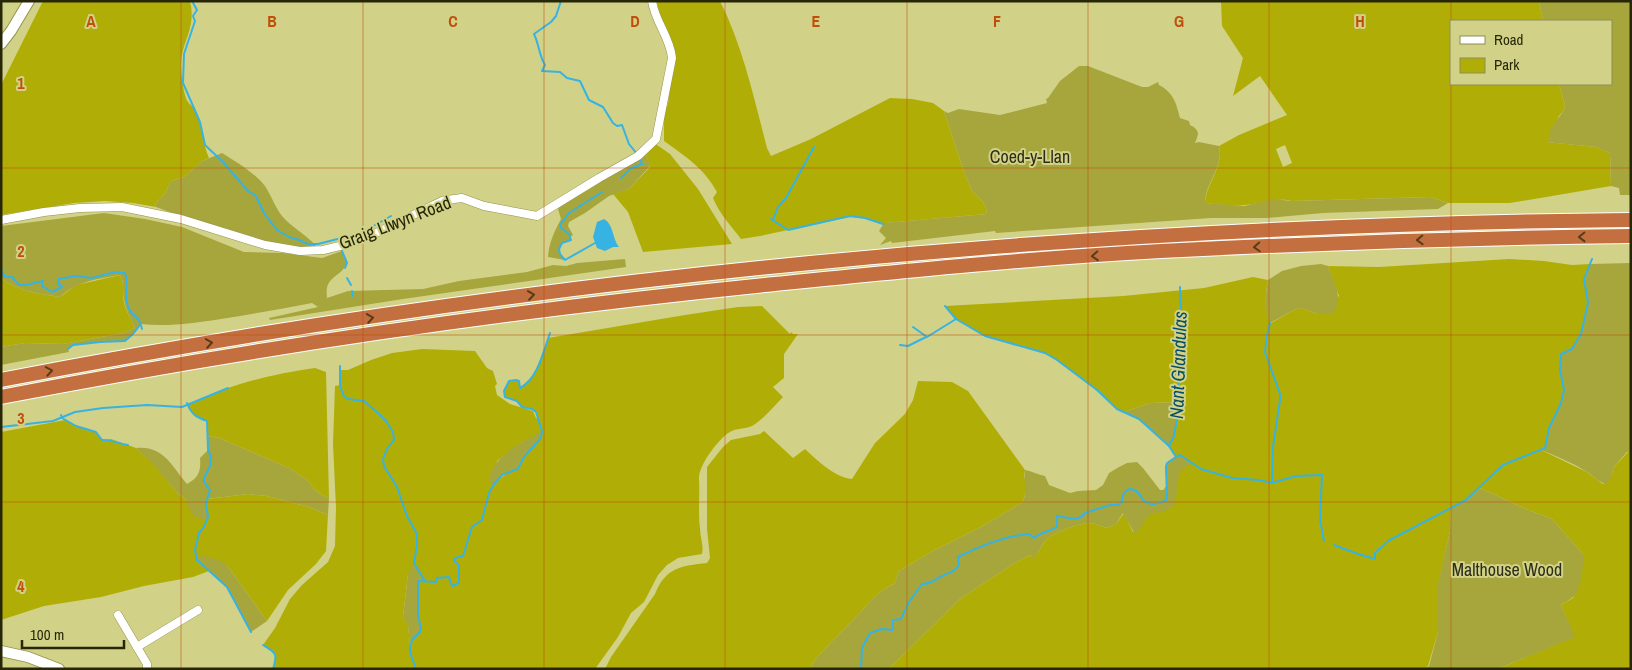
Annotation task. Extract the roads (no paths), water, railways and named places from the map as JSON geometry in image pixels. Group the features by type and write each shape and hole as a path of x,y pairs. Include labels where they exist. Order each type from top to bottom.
{"highway":[{"path":"1,380 380,316 542,293 787,266 987,248 1159,236 1437,223 1631,220"},
{"path":"1,397 152,369 368,334 670,295 868,274 1002,262 1168,251 1425,240 1631,236"}],"street":[{"path":"1,44 29,1"},
{"name":"Graig Llwyn Road","path":"1,220 80,208 122,207 181,220 265,245 300,251 323,250 348,244 372,235 442,201 454,199 462,198 484,206 537,216 638,156 656,139 672,58 672,49 659,25 652,1"},
{"path":"137,647 198,610"},
{"path":"118,615 147,664 148,669"},
{"path":"1,651 28,657 59,669"}],"water":[{"path":"604,219 610,225 619,247 613,247 605,251 597,248 593,237 597,222"}],"waterway":[{"path":"192,1 197,10 193,16 195,21 184,54 183,83 200,122 205,145 223,162 248,191 256,196 264,213 277,230 308,244 318,244 361,233 391,216"},
{"path":"561,1 556,16 534,34 545,65 542,71 560,72 567,78 580,81 589,100 603,107 613,123 617,126 622,125 629,144 637,154"},
{"path":"773,220 778,207 786,198 814,147"},
{"path":"621,178 630,169 642,164 640,158"},
{"path":"595,243 565,260 560,254 559,249 562,243 571,240 569,234 560,225 569,213 602,192"},
{"path":"771,219 788,230 850,216 865,218 883,224"},
{"path":"342,251 347,263 345,268"},
{"path":"1334,545 1375,559 1375,553 1388,541 1466,500 1503,465 1545,448 1549,428 1561,403 1564,390 1560,370 1561,354 1572,349 1581,334 1588,303 1584,279 1592,259"},
{"path":"1,269 5,277 12,277 19,285 43,281 42,286 52,292 62,287 58,283 59,279 76,276 92,278 115,272 125,273 127,305 138,319 142,329"},
{"path":"347,278 351,285"},
{"name":"Nant Glandulas","path":"1169,446 1174,436 1181,395 1178,384 1182,343 1180,287"},
{"path":"352,291 353,296"},
{"name":"Nant Glandulas","path":"861,669 862,648 870,633 882,629 892,630 893,620 901,619 909,602 922,584 931,583 953,571 959,565 958,557 1002,539 1029,534 1034,538 1057,527 1057,516 1075,519 1085,513 1110,505 1118,505 1122,502 1125,492 1130,489 1133,489 1144,501 1150,504 1161,503 1167,497 1166,466 1167,463 1176,457 1169,446 1139,419 1117,409 1097,390 1045,353 985,336 956,319 945,306"},
{"path":"913,327 927,337 956,319"},
{"path":"1270,323 1265,352 1280,394 1273,447 1272,482"},
{"path":"68,349 73,345 125,341 140,325"},
{"path":"416,669 410,647 412,640 420,632 421,628 418,616 418,581 436,582 437,578 449,577 452,586 459,583 459,565 454,561 455,558 463,556 472,527 482,520 489,493 494,484 502,475 518,469 524,457 541,438 542,431 536,412 522,407 517,401 505,397 504,391 509,381 519,381 520,388 531,378 540,364 550,333"},
{"path":"900,345 908,346 926,337"},
{"path":"340,366 340,386 344,396 348,399 364,401 386,421 393,432 394,440 387,449 383,459 384,466 397,487 407,516 417,534 414,563 425,581"},
{"path":"1,427 53,421 75,412 103,408 147,405 182,407 228,388"},
{"path":"187,403 194,415 207,421 208,450 211,457 210,466 204,478 204,482 210,490 206,503 208,517 199,533 195,550 197,560 227,587 251,632"},
{"path":"61,415 62,418 76,426 96,432 102,440 128,445"},
{"path":"1176,457 1180,455 1201,469 1232,478 1272,483 1296,476 1322,475 1320,519 1324,541"},
{"path":"263,645 275,654 273,669"}],"park label":[{"name":"Coed-y-Llan","path":"1030,157"},
{"name":"Malthouse Wood","path":"1507,570"}]}
